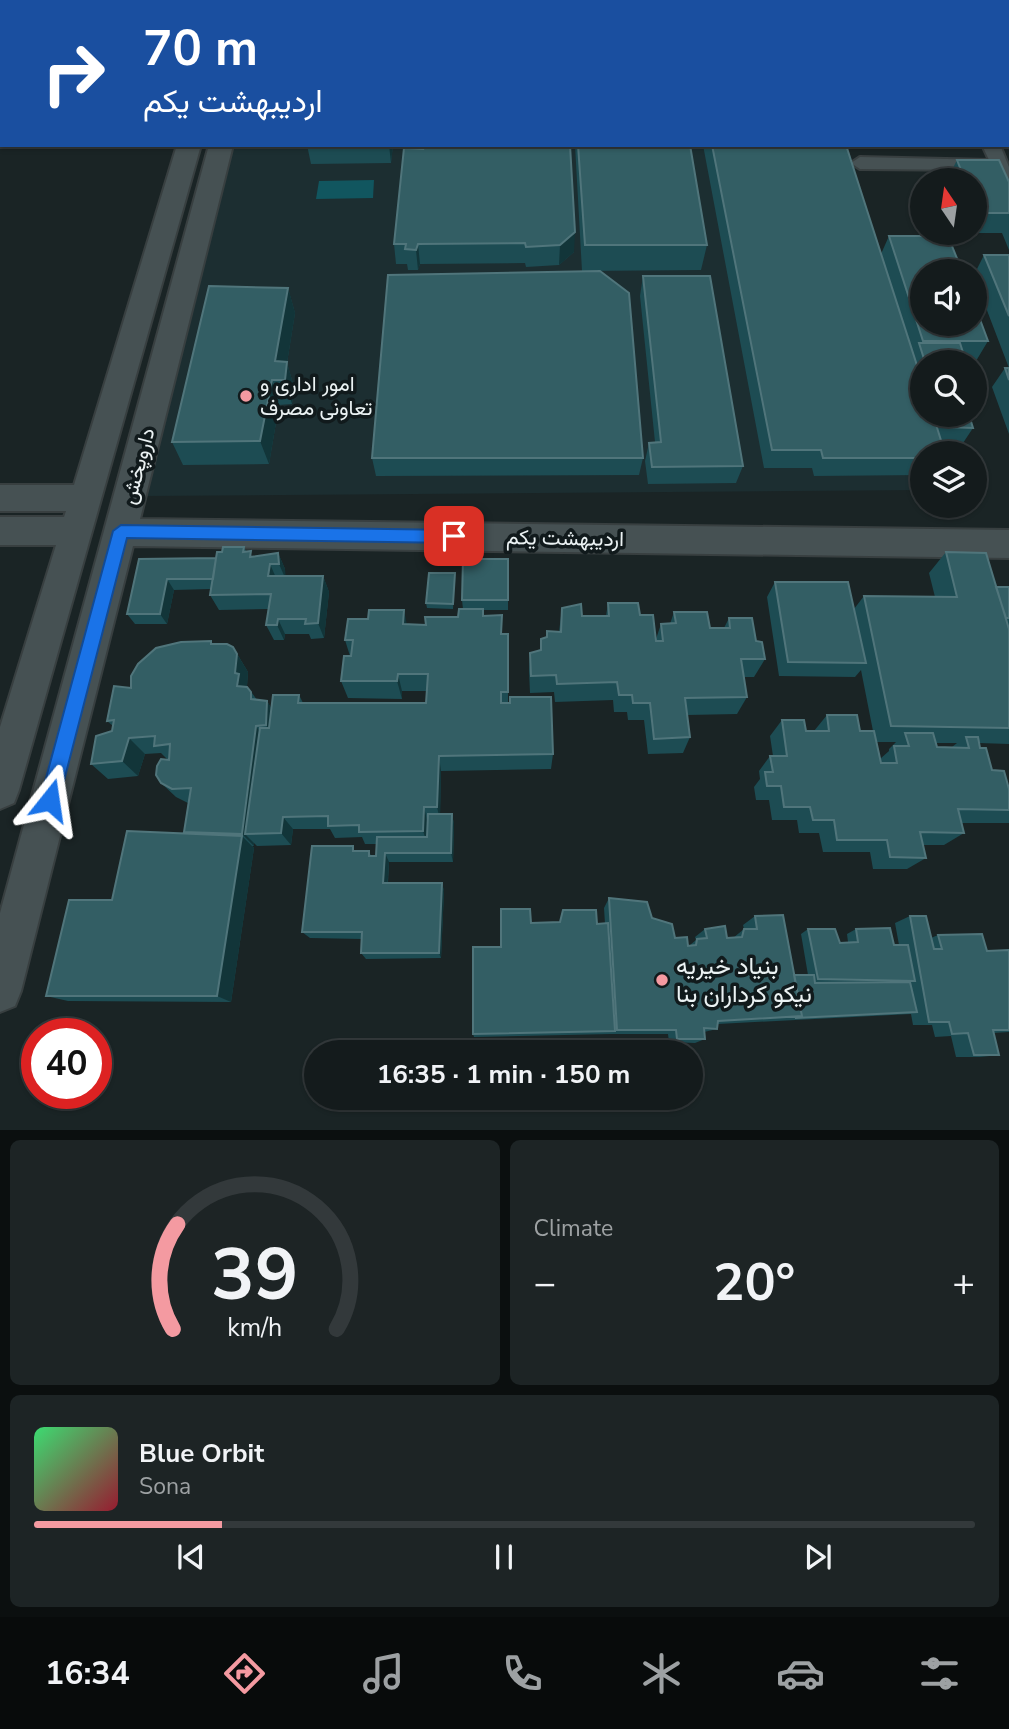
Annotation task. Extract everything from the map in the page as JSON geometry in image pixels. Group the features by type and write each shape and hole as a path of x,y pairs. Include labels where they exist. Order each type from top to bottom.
{"street":[{"name":"داروپخش","path":"0,790 188,147"},
{"name":"داروپخش","path":"0,991 220,147"},
{"path":"992,147 1009,188"},
{"path":"860,163 999,166"},
{"path":"0,498 85,498"},
{"path":"0,531 75,531"},
{"name":"اردیبهشت یکم","path":"121,531 1009,544"}],"shaded area":[{"path":"224,147 837,147 910,413 910,427 914,427 918,441 910,441 910,490 143,496"}],"water":[{"path":"374,180 373,198 316,199 319,181"}],"building":[{"path":"570,147 575,232 560,245 526,247 525,243 418,244 416,250 405,249 406,244 394,244 404,148"},
{"path":"578,147 690,147 707,245 585,245"},
{"path":"712,147 847,147 912,350 910,427 937,427 941,441 910,441 910,458 823,458 821,450 772,450"},
{"path":"957,160 999,160 1009,182 1009,213 987,213 987,168 960,168"},
{"path":"889,236 910,236 910,245 952,245 957,259 910,259 910,301"},
{"path":"984,255 1009,255 1009,316 987,259"},
{"path":"600,271 629,293 643,458 372,458 388,275"},
{"path":"643,276 710,276 743,466 652,467 649,443 661,442"},
{"name":"امور اداری و تعاونی مصرف","path":"209,286 288,288 275,361 287,362 285,380 272,380 260,441 172,442"},
{"path":"921,336 986,336 988,341 923,341"},
{"path":"919,343 960,343 962,350 921,350"},
{"path":"223,547 244,547 243,552 251,551 250,557 278,553 279,564 270,564 268,576 323,576 318,623 305,624 306,619 278,619 277,625 266,625 271,594 210,595 217,552 222,552"},
{"path":"946,552 986,553 1009,629 1009,728 891,726 864,596 957,597"},
{"path":"216,558 213,579 167,579 160,614 127,614 139,559"},
{"path":"463,559 508,559 508,600 462,600"},
{"path":"429,573 455,573 453,604 426,603"},
{"path":"775,582 848,582 866,663 788,662"},
{"path":"996,587 1009,587 1009,618 1006,618"},
{"path":"608,603 638,603 640,615 653,615 656,641 663,641 661,624 676,623 674,612 707,612 710,628 730,628 729,618 752,618 756,641 762,642 765,659 741,659 747,697 685,698 690,737 654,739 650,703 633,703 632,695 619,695 617,682 557,684 556,675 531,676 530,653 541,650 541,639 547,637 547,631 561,632 562,608 581,604 582,616 609,616"},
{"path":"459,609 483,609 483,616 502,615 501,634 508,634 508,692 501,692 501,703 510,703 510,697 551,697 553,754 439,756 437,807 424,807 423,831 359,832 359,825 328,826 328,816 283,817 281,833 245,834 260,728 269,728 273,695 299,695 298,703 426,703 428,674 398,674 397,681 341,681 344,656 351,656 353,640 345,640 348,619 368,619 369,610 404,610 403,624 426,625 425,617 458,617"},
{"path":"211,641 211,644 227,644 233,647 237,654 237,686 247,687 251,692 251,699 267,701 266,725 256,726 242,834 184,832 191,788 172,789 161,783 156,775 157,766 161,759 169,760 170,744 154,746 155,736 129,738 122,761 91,764 96,736 112,731 114,720 107,721 114,686 131,688 131,676 138,664 156,648 181,642"},
{"path":"827,715 857,715 860,731 874,731 881,763 897,763 894,746 909,746 905,733 933,733 937,747 969,748 966,737 978,737 980,748 986,748 992,770 1004,771 1009,789 1009,810 958,809 964,833 920,832 926,858 890,857 887,840 837,840 834,820 813,820 810,807 784,807 781,786 767,786 765,772 773,772 770,756 787,756 782,720 804,720 806,731 829,731"},
{"path":"428,814 452,814 451,853 385,853 383,883 442,883 439,953 361,953 362,932 302,932 312,846 353,846 353,851 369,851 369,856 376,856 377,837 427,837"},
{"path":"127,831 242,836 217,996 46,996 69,900 112,900"},
{"path":"609,898 647,902 652,918 672,924 675,938 687,937 688,946 696,945 697,939 707,938 705,929 725,926 727,938 742,937 744,929 757,929 755,916 783,915 802,1016 718,1021 717,1029 704,1028 705,1039 677,1039 676,1030 617,1030"},
{"path":"501,909 530,909 531,923 560,922 563,910 596,910 597,924 608,923 615,1031 473,1034 473,947 501,947"},
{"path":"910,916 926,916 934,949 942,949 938,935 982,934 987,951 1009,950 1009,1030 993,1030 999,1055 974,1055 968,1033 952,1034 949,1022 929,1022"},
{"path":"890,928 894,945 908,945 915,981 818,979 808,929 835,929 840,943 858,942 856,929"},
{"path":"794,975 814,975 815,983 910,982 917,1012 795,1018 802,1016"}],"place":[{"name":"امور اداری و تعاونی مصرف","path":"246,396"},
{"name":"بنیاد خیریه نیکو کرداران بنا","path":"662,980"}],"route":[{"path":"50,800 121,531 454,536"}]}
